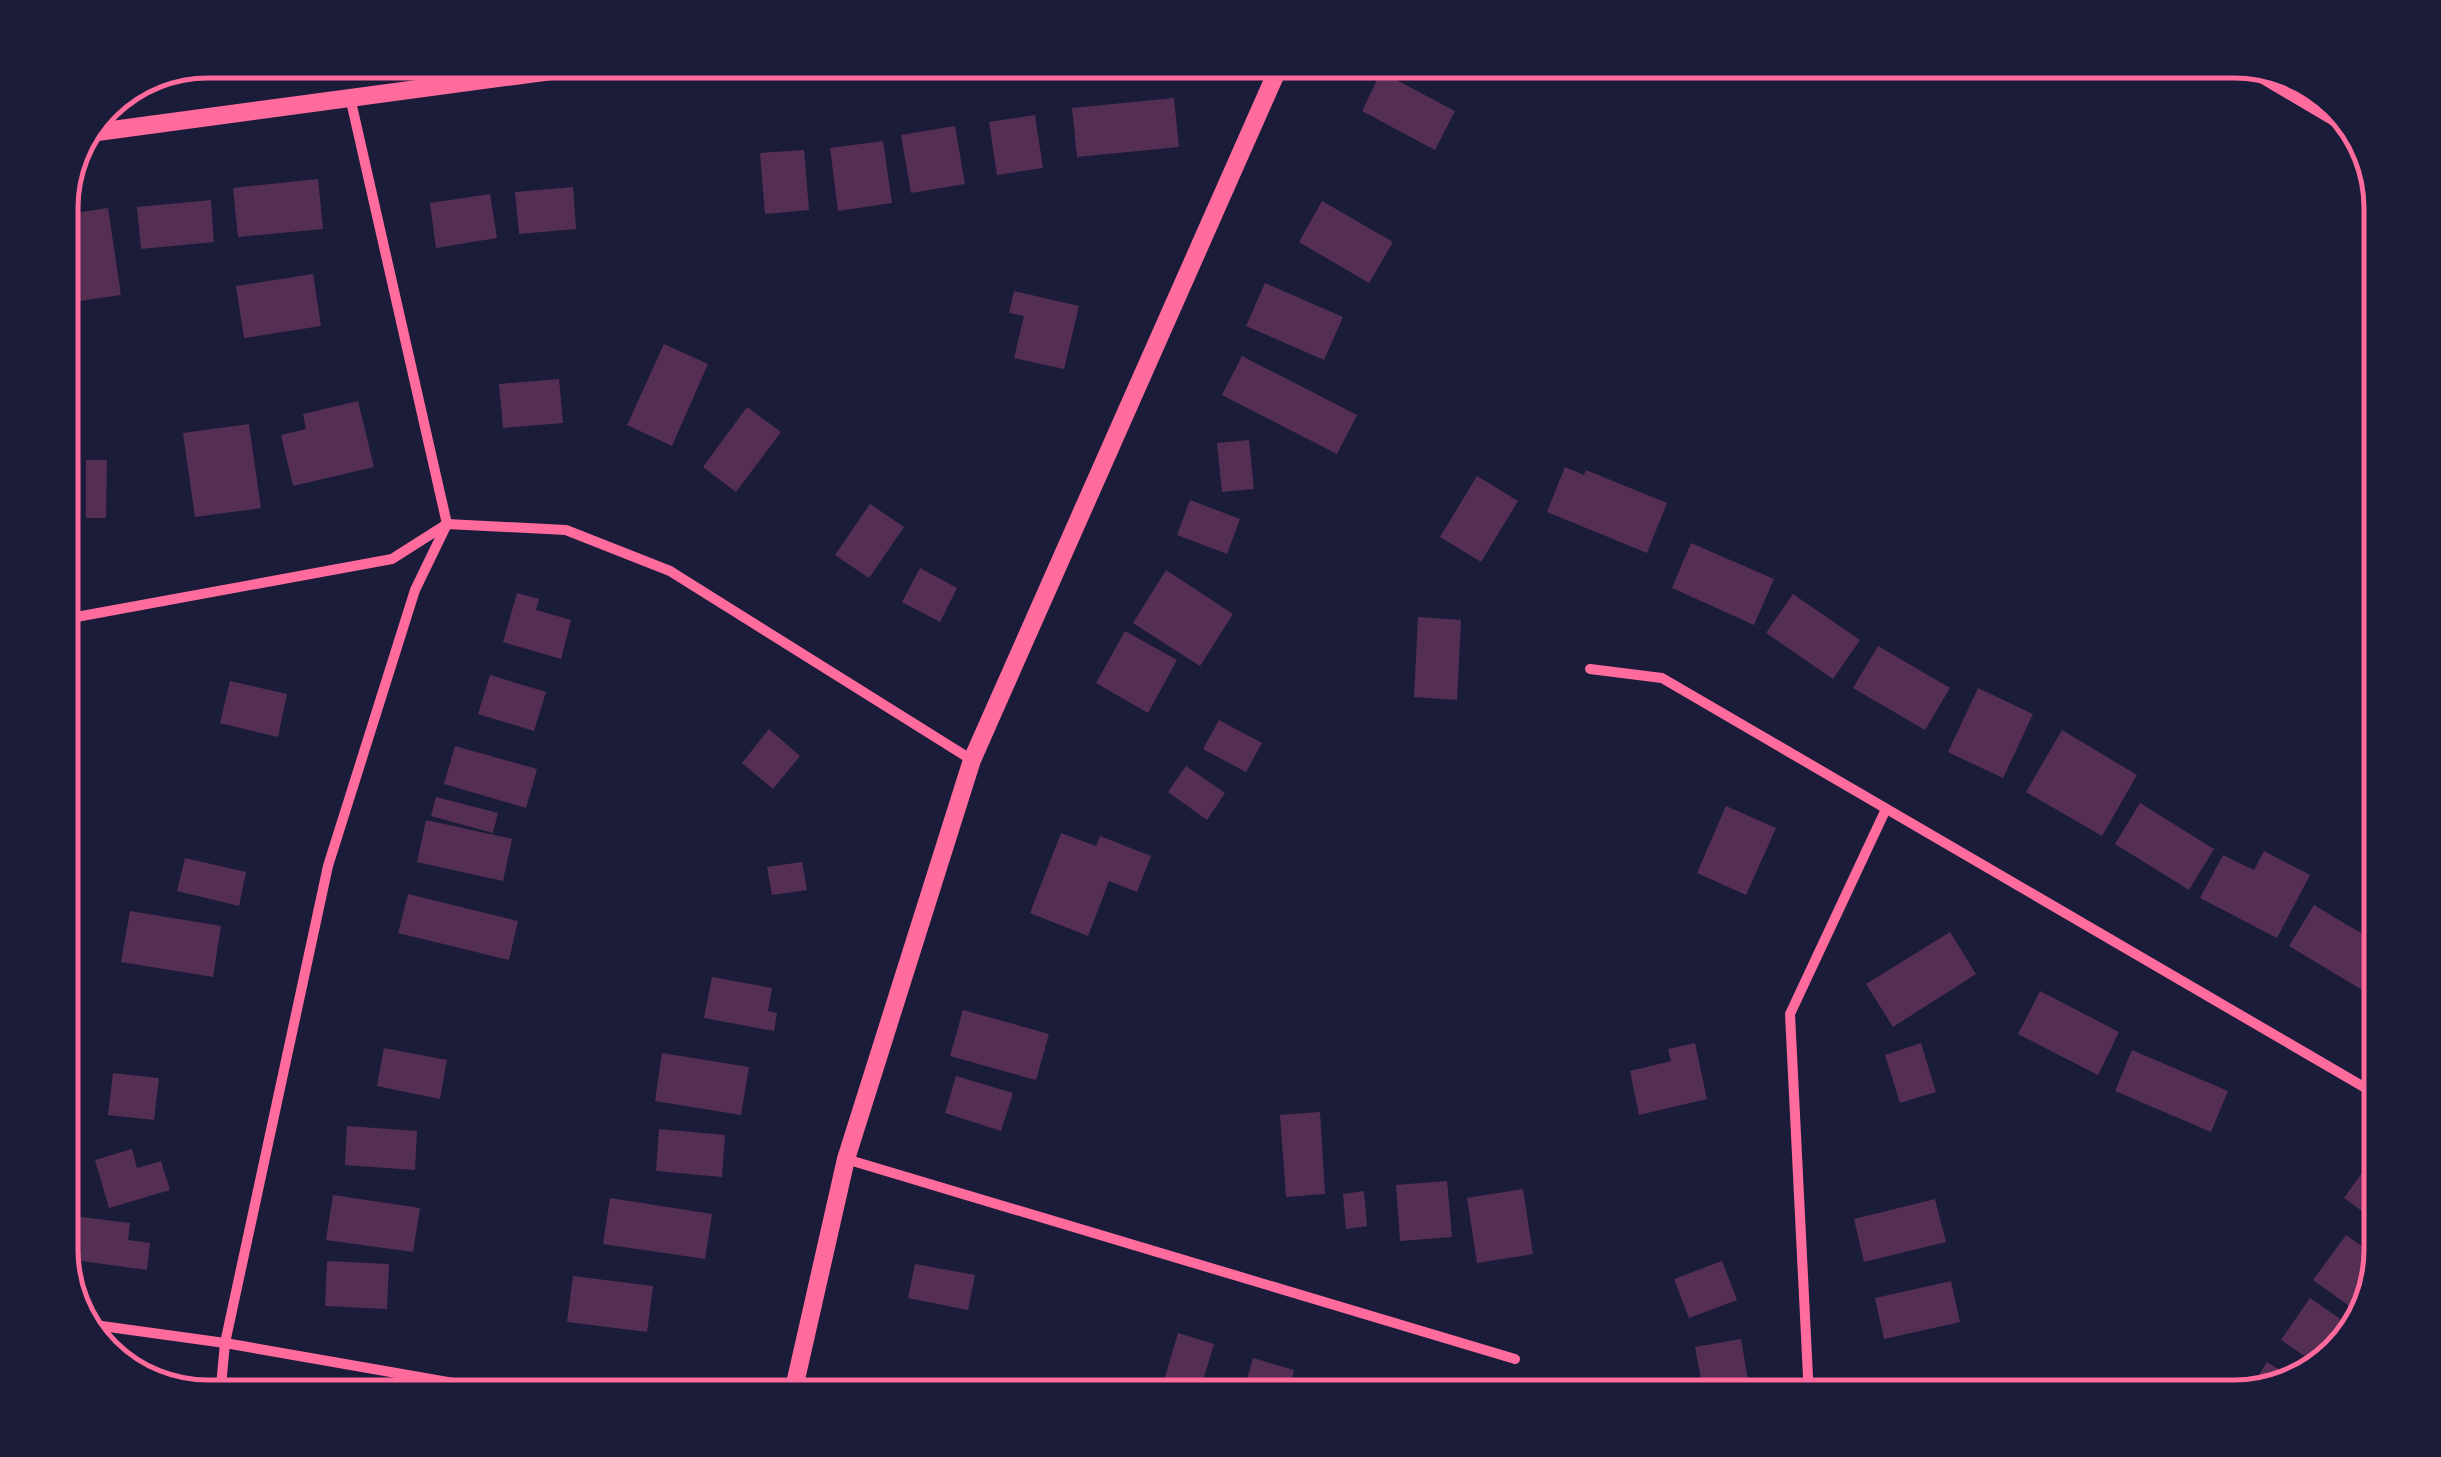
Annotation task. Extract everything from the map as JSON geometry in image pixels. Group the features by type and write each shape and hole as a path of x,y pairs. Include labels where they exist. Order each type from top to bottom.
{"street":[{"path":"102,131 499,78"},
{"path":"796,1380 846,1159 972,760 1274,78"},
{"path":"222,1380 225,1343 328,866 415,590 446,524 350,98"},
{"path":"78,617 392,559 446,524 566,530 670,571 972,760"},
{"path":"1590,669 1662,678 2364,1086"},
{"path":"1808,1380 1790,1014 1886,809"},
{"path":"846,1159 1515,1359"},
{"path":"102,1326 437,1380"}],"building":[{"path":"1378,78 1392,78 1455,111 1435,150 1362,111"},
{"path":"1174,98 1179,147 1077,157 1072,108"},
{"path":"1035,115 1043,168 997,175 989,122"},
{"path":"955,126 965,184 911,193 901,135"},
{"path":"883,141 892,203 838,211 830,148"},
{"path":"804,150 809,210 765,214 760,153"},
{"path":"318,179 323,229 238,237 233,188"},
{"path":"573,187 576,229 519,234 515,192"},
{"path":"490,194 497,238 436,248 430,203"},
{"path":"211,200 214,242 141,249 137,207"},
{"path":"1322,201 1393,242 1369,283 1299,242"},
{"path":"108,208 121,295 78,301 78,212"},
{"path":"313,274 321,326 244,338 236,286"},
{"path":"1265,283 1343,317 1324,360 1246,326"},
{"path":"1014,291 1079,306 1064,369 1014,358 1024,316 1009,313"},
{"path":"664,344 708,364 672,446 627,425"},
{"path":"1242,356 1357,415 1337,454 1222,395"},
{"path":"559,379 563,423 503,428 499,384"},
{"path":"358,401 374,467 293,486 281,435 306,429 303,414"},
{"path":"747,407 781,432 736,492 703,467"},
{"path":"249,424 261,508 195,517 183,433"},
{"path":"1249,440 1254,489 1222,492 1217,443"},
{"path":"86,460 107,460 106,518 86,518"},
{"path":"1565,467 1584,475 1586,470 1667,503 1647,553 1547,512"},
{"path":"1477,476 1518,501 1481,562 1440,537"},
{"path":"1190,500 1240,519 1227,554 1177,535"},
{"path":"870,504 904,527 869,578 835,555"},
{"path":"1691,543 1774,579 1754,625 1672,588"},
{"path":"920,568 957,588 940,622 902,602"},
{"path":"1166,570 1233,614 1200,666 1133,623"},
{"path":"517,593 539,599 536,610 571,620 561,659 503,642"},
{"path":"1793,594 1860,640 1833,679 1766,633"},
{"path":"1418,617 1461,620 1457,700 1414,697"},
{"path":"1125,631 1177,660 1148,713 1096,683"},
{"path":"1878,646 1950,688 1925,730 1853,688"},
{"path":"490,675 546,692 534,731 478,714"},
{"path":"230,681 287,694 278,737 220,723"},
{"path":"1978,688 2033,714 2003,778 1948,752"},
{"path":"1219,720 1262,743 1246,772 1203,749"},
{"path":"769,729 800,756 773,789 742,763"},
{"path":"2062,730 2137,775 2102,836 2026,792"},
{"path":"455,746 537,769 526,808 444,784"},
{"path":"1186,766 1225,793 1207,820 1168,792"},
{"path":"436,797 498,813 493,833 431,816"},
{"path":"2140,803 2214,849 2189,890 2115,844"},
{"path":"1726,806 1776,828 1746,895 1697,873"},
{"path":"426,820 512,839 503,881 417,862"},
{"path":"1061,833 1096,846 1100,836 1151,856 1137,892 1109,881 1088,936 1030,913"},
{"path":"2264,851 2310,875 2277,938 2200,898 2223,855 2254,870"},
{"path":"185,858 246,872 239,906 177,891"},
{"path":"802,862 807,890 772,895 767,867"},
{"path":"408,894 518,921 509,960 398,933"},
{"path":"2314,905 2364,935 2364,991 2289,946"},
{"path":"130,911 221,926 213,977 121,962"},
{"path":"1950,932 1976,974 1893,1027 1866,984"},
{"path":"712,977 772,988 768,1011 777,1013 774,1031 704,1018"},
{"path":"2040,991 2119,1032 2098,1075 2018,1034"},
{"path":"963,1010 1049,1034 1036,1080 950,1056"},
{"path":"1695,1043 1707,1099 1639,1115 1630,1071 1671,1061 1668,1049"},
{"path":"1921,1043 1936,1092 1900,1103 1885,1055"},
{"path":"384,1048 447,1060 440,1099 377,1086"},
{"path":"2132,1050 2228,1091 2211,1132 2115,1091"},
{"path":"662,1053 749,1067 741,1115 655,1101"},
{"path":"113,1073 159,1078 154,1120 108,1115"},
{"path":"956,1076 1013,1093 1001,1131 945,1113"},
{"path":"1320,1112 1325,1194 1286,1197 1280,1115"},
{"path":"347,1126 417,1131 415,1170 345,1165"},
{"path":"659,1129 725,1135 722,1177 656,1171"},
{"path":"132,1149 137,1168 161,1161 170,1190 109,1208 95,1160"},
{"path":"2364,1170 2364,1213 2344,1198"},
{"path":"1447,1181 1452,1237 1400,1241 1396,1185"},
{"path":"1523,1189 1533,1254 1477,1263 1467,1198"},
{"path":"1364,1191 1367,1226 1346,1229 1343,1194"},
{"path":"333,1195 420,1208 413,1252 326,1240"},
{"path":"610,1198 712,1214 705,1259 603,1244"},
{"path":"1935,1199 1946,1242 1864,1262 1854,1219"},
{"path":"78,1217 130,1223 128,1240 150,1243 147,1270 78,1261"},
{"path":"2346,1235 2364,1248 2359,1283 2350,1307 2313,1280"},
{"path":"327,1261 389,1264 387,1309 325,1306"},
{"path":"1722,1261 1737,1300 1689,1318 1674,1279"},
{"path":"915,1264 975,1275 968,1310 908,1298"},
{"path":"573,1276 653,1286 647,1332 567,1322"},
{"path":"1951,1281 1960,1322 1884,1339 1875,1298"},
{"path":"2310,1298 2342,1320 2306,1357 2281,1340"},
{"path":"1178,1333 1214,1344 1203,1380 1164,1380"},
{"path":"1741,1339 1748,1380 1701,1380 1695,1347"},
{"path":"1253,1358 1294,1370 1291,1380 1247,1380"},
{"path":"2267,1362 2281,1371 2267,1375 2258,1377"}]}
